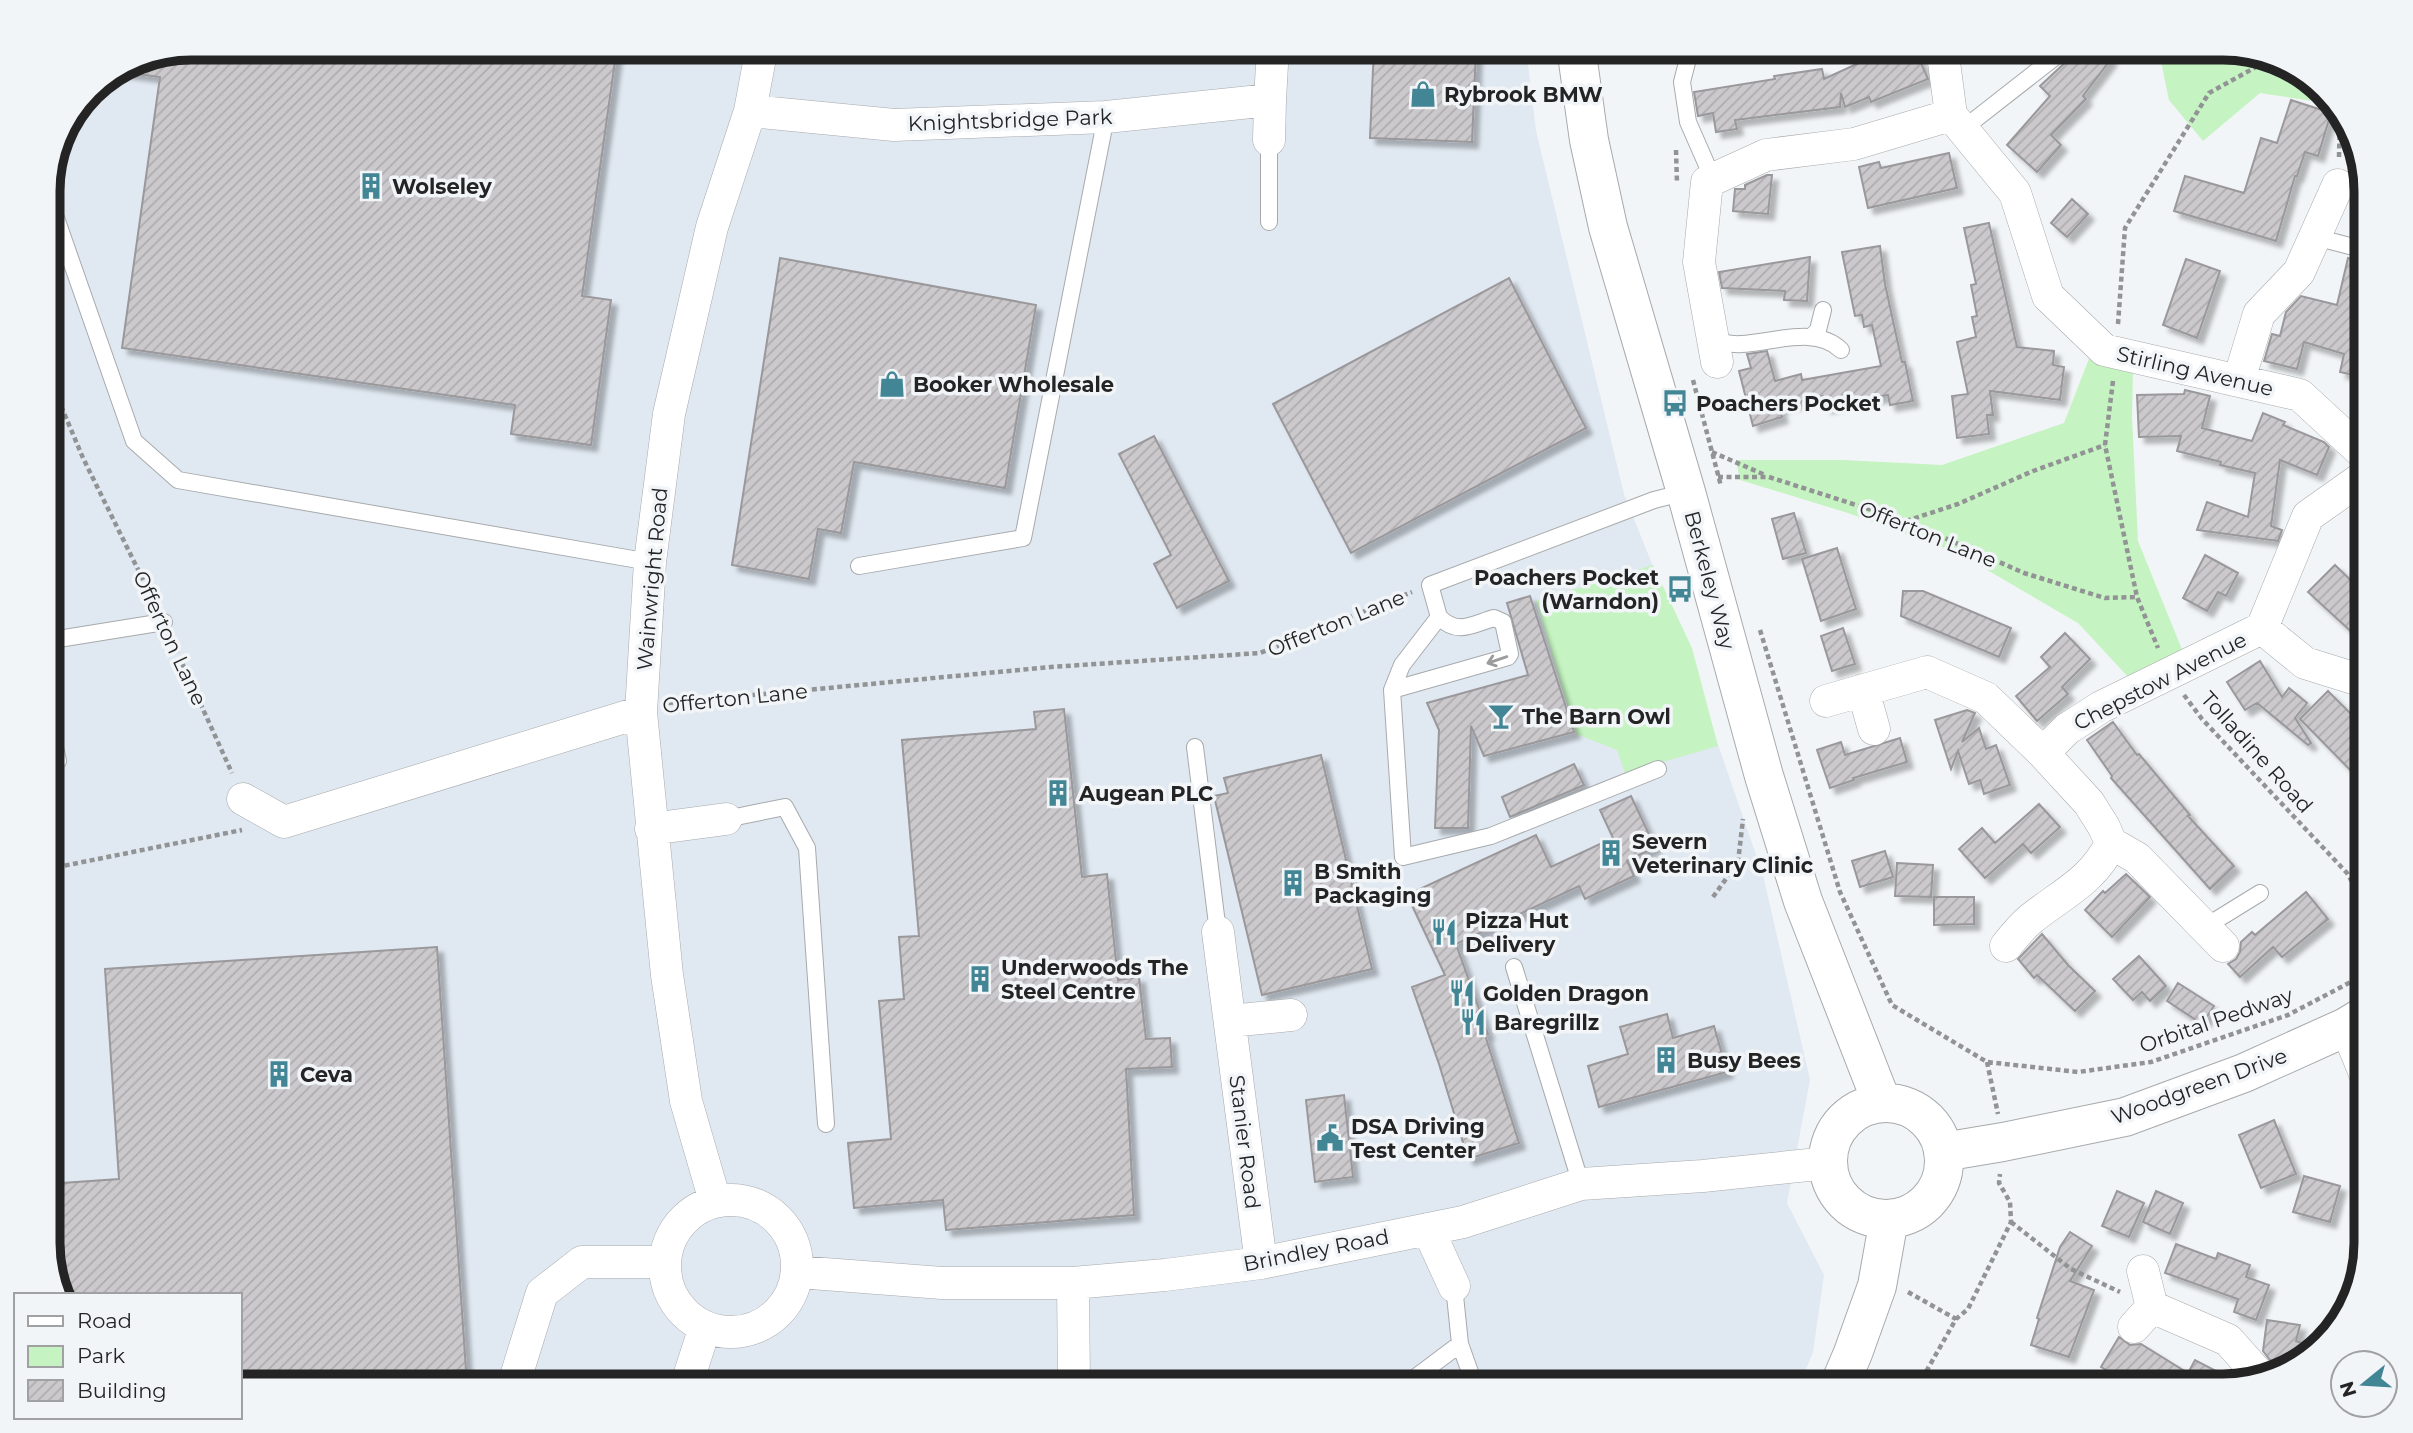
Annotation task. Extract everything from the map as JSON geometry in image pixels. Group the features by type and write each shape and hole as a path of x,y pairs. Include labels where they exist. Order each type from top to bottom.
{"main road":[{"name":"Berkeley Way","path":"1578,60 1589,140 1608,227 1709,486 1764,776 1803,901 1882,1103"},
{"name":"Woodgreen Drive","path":"1943,1152 2125,1117 2244,1073 2354,1022"},
{"path":"1882,1103 1899,1104 1922,1116 1938,1136 1943,1152 1943,1171 1930,1197 1908,1215 1889,1219 1871,1217 1854,1210 1840,1197 1831,1181 1828,1163 1830,1146 1837,1129 1849,1116 1864,1107 1882,1103"},
{"path":"1844,1374 1879,1275 1889,1219"}],"street":[{"name":"Wainwright Road","path":"715,1201 686,1101 667,975 641,712 650,562 669,414 712,227 750,111 760,60"},
{"path":"1269,140 1272,60"},
{"path":"1715,352 1699,262 1707,182 1766,155 1854,144 1956,122 1944,60"},
{"name":"Knightsbridge Park","path":"750,111 894,125 1106,117 1270,100"},
{"name":"Stirling Avenue","path":"1956,122 2015,193 2048,296 2104,350 2300,395 2353,445"},
{"path":"2239,380 2259,314 2299,272 2338,185"},
{"name":"Chepstow Avenue","path":"2043,753 2067,729 2101,707 2262,628 2308,516 2353,483"},
{"path":"2262,628 2305,663 2353,678"},
{"path":"1826,701 1927,672 1986,698 2043,753 2089,803 2111,843 2137,858 2214,936"},
{"path":"1863,690 1874,729"},
{"name":"Offerton Lane","path":"284,822 641,712"},
{"path":"243,799 284,822"},
{"path":"651,829 726,819"},
{"path":"2006,946 2020,911 2086,880 2103,859 2111,843"},
{"name":"Stanier Road","path":"1219,932 1261,1263"},
{"path":"1230,1021 1291,1015"},
{"name":"Brindley Road","path":"798,1272 942,1283 1073,1283 1261,1263 1464,1222 1581,1184 1703,1176 1828,1163"},
{"path":"736,1199 757,1204 774,1215 788,1231 796,1251 798,1272 792,1292 782,1309 765,1323 746,1331 725,1332 705,1327 688,1316 674,1301 664,1262 669,1241 680,1223 695,1209 715,1201 736,1199"},
{"path":"1428,1229 1454,1286"},
{"path":"517,1374 542,1293 582,1262 664,1262"},
{"path":"2143,1271 2143,1317 2228,1340 2254,1369"},
{"path":"1073,1283 1074,1374"},
{"path":"690,1374 705,1327"}],"lane":[{"path":"1688,60 1682,82 1688,122 1713,179"},
{"path":"1956,122 2049,60"},
{"path":"859,566 1023,538 1106,117"},
{"path":"1269,140 1269,222"},
{"path":"60,229 134,441 178,480 650,562"},
{"path":"2315,237 2353,247"},
{"path":"1812,336 1818,330 1823,310"},
{"path":"1715,352 1738,345 1812,336 1833,342 1841,350"},
{"name":"Offerton Lane","path":"1430,585 1654,500 1709,486"},
{"path":"1392,691 1508,657 1510,654 1503,622 1494,618 1459,628 1447,626 1439,618 1430,585"},
{"path":"1439,618 1402,665 1392,691 1403,857 1491,836 1658,769"},
{"path":"60,639 164,622"},
{"path":"1195,747 1219,932"},
{"path":"726,819 785,807 807,848 826,1124"},
{"path":"2214,936 2260,893"},
{"path":"1514,967 1581,1184"},
{"path":"1454,1286 1460,1344 1471,1374"},
{"path":"1418,1374 1460,1344"}],"path":[{"path":"2137,208 2209,93 2259,65"},
{"path":"2338,185 2339,133"},
{"name":"Offerton Lane","path":"60,403 83,458 164,622 243,799"},
{"name":"Tolladine Road","path":"1906,521 1958,504 2033,471 2105,445 2137,597 2168,675 2202,719 2347,873 2354,885"},
{"path":"1712,452 1769,477"},
{"name":"Offerton Lane","path":"1709,486 1769,477 1906,521 2024,573 2105,598 2137,597"},
{"name":"Offerton Lane","path":"641,712 670,703 1037,668 1260,653 1430,585"},
{"name":"Orbital Pedway","path":"1758,625 1840,892 1892,1005 1987,1062 2078,1072 2151,1062 2287,1015 2354,980"},
{"path":"60,867 284,822"},
{"path":"1925,1374 1956,1319 1968,1309 2011,1222 2010,1202 1999,1183"},
{"path":"2011,1222 2071,1269 2143,1317"},
{"path":"1879,1275 1956,1319"}],"shaded area":[{"path":"182,60 1528,60 1536,131 1624,494 1680,634 1763,875 1810,1080 1787,1203 1824,1275 1813,1352 1804,1374 242,1374 242,1293 70,1293 60,1251 60,182 64,157 73,133 92,104 104,92 133,73 149,66"}],"green space":[{"path":"2161,60 2222,60 2256,64 2288,77 2318,102 2260,93 2203,141 2169,100"},
{"path":"2090,356 2133,368 2132,417 2138,541 2185,657 2131,680 2078,623 1958,553 1848,513 1740,480 1736,460 1843,460 1942,465 2064,423"},
{"path":"1653,565 1692,648 1718,746 1625,773 1617,750 1576,734 1536,601"}],"building":[{"name":"Wolseley","path":"182,60 615,60 582,296 611,300 591,445 511,434 515,405 122,348 160,77 133,73 149,66"},
{"name":"Rybrook BMW","path":"1373,60 1476,60 1472,142 1370,138"},
{"path":"1865,60 1920,60 1928,79 1871,102 1869,97 1845,107 1841,93 1840,107 1735,120 1737,129 1716,132 1713,113 1698,116 1694,92 1822,69 1824,79"},
{"path":"2068,60 2110,60 2083,96 2086,99 2051,135 2061,145 2037,172 2007,145 2050,96 2040,86"},
{"path":"2291,100 2326,111 2330,117 2318,156 2305,152 2276,241 2174,211 2185,176 2244,193 2261,138 2277,143"},
{"path":"1949,153 1957,188 1868,208 1859,167 1879,162 1881,168"},
{"path":"1772,175 1768,214 1733,211 1735,189 1745,189 1745,185"},
{"path":"2072,199 2088,214 2067,237 2051,223"},
{"path":"1989,223 2017,347 2054,351 2053,365 2064,367 2060,400 1990,391 1993,415 1987,415 1989,434 1957,438 1952,396 1968,394 1957,342 1976,337 1972,317 1977,316 1971,285 1976,284 1964,228"},
{"path":"1880,246 1885,284 1913,401 1890,405 1888,395 1825,407 1823,396 1779,407 1782,417 1753,426 1739,371 1751,368 1747,354 1767,351 1775,381 1801,374 1802,380 1881,366 1872,325 1864,327 1862,315 1855,316 1842,252"},
{"path":"1810,257 1807,301 1784,300 1785,291 1722,288 1719,272"},
{"name":"Booker Wholesale","path":"780,258 1036,305 1005,488 854,462 841,533 818,529 809,579 732,565"},
{"path":"2348,258 2353,259 2353,375 2340,372 2344,354 2304,342 2297,369 2264,361 2272,334 2280,336 2286,312 2301,296 2337,305"},
{"path":"2186,259 2220,271 2197,338 2163,325"},
{"path":"1509,278 1586,428 1351,553 1273,404"},
{"path":"2185,390 2210,396 2202,428 2252,441 2263,413 2285,422 2283,425 2324,442 2329,447 2317,475 2280,460 2271,526 2282,530 2278,541 2197,530 2207,502 2248,517 2255,473 2177,451 2181,436 2139,437 2137,395 2184,394"},
{"path":"1154,436 1229,581 1177,608 1154,564 1171,555 1119,454"},
{"path":"1794,513 1806,553 1783,559 1772,519"},
{"path":"1837,548 1856,609 1821,621 1802,559"},
{"path":"2205,555 2238,573 2226,596 2218,592 2207,611 2183,598"},
{"path":"2335,565 2353,583 2353,634 2308,592"},
{"path":"1903,591 1923,591 2011,628 1999,657 1901,616"},
{"name":"The Barn Owl","path":"1530,596 1574,732 1484,756 1471,726 1468,828 1435,828 1439,730 1427,703 1528,675 1507,603"},
{"path":"1843,628 1855,664 1832,671 1821,636"},
{"path":"2065,633 2090,659 2062,687 2068,694 2037,721 2016,696 2050,667 2041,657"},
{"path":"2260,661 2282,697 2289,688 2307,703 2295,718 2311,743 2308,745 2257,703 2245,710 2227,682"},
{"path":"2328,691 2354,717 2354,773 2300,719"},
{"name":"Underwoods The Steel Centre","path":"1064,709 1082,877 1107,874 1118,980 1139,977 1146,1039 1170,1038 1172,1067 1126,1069 1134,1215 946,1230 943,1200 854,1208 848,1143 891,1139 879,1001 904,999 899,937 919,936 902,740 1036,729 1034,712"},
{"path":"1967,710 1975,713 1962,742 1979,728 1986,749 1996,745 2010,785 1984,794 1980,780 1969,784 1958,751 1951,769 1935,720"},
{"path":"2113,722 2137,755 2139,754 2190,815 2188,816 2234,866 2210,889 2111,778 2087,740"},
{"path":"1900,738 1907,762 1853,778 1854,780 1830,788 1817,750 1841,742 1845,755"},
{"name":"B Smith Packaging","path":"1321,755 1372,969 1262,995 1214,796 1228,793 1224,778"},
{"path":"1574,764 1584,785 1510,817 1502,797"},
{"path":"1631,796 1655,847 1627,861 1634,876 1585,899 1579,886 1456,944 1488,1034 1485,1035 1519,1143 1468,1159 1412,987 1445,975 1407,895 1536,835 1551,867 1613,838 1600,810"},
{"path":"2039,804 2060,827 2031,853 2023,844 1985,878 1959,849 1982,828 1995,843"},
{"path":"1885,851 1893,877 1860,887 1852,861"},
{"path":"1897,863 1933,865 1931,897 1895,896"},
{"path":"2126,874 2150,897 2112,937 2085,910 2103,891 2105,893"},
{"path":"2306,892 2328,919 2282,957 2273,947 2240,977 2228,964 2236,959 2241,942 2252,932 2255,935"},
{"path":"1934,897 1974,897 1974,924 1934,925"},
{"path":"2042,934 2095,991 2075,1011 2037,975 2034,978 2018,959"},
{"name":"Ceva","path":"437,947 466,1370 406,1374 242,1374 242,1293 70,1293 60,1251 60,1183 119,1179 105,969"},
{"path":"2139,956 2166,986 2150,1001 2142,992 2133,1000 2113,979"},
{"path":"2178,983 2214,1006 2202,1024 2167,1001"},
{"name":"Busy Bees","path":"1667,1014 1673,1038 1714,1026 1727,1072 1599,1107 1588,1066 1628,1054 1620,1027"},
{"name":"DSA Driving Test Center","path":"1344,1095 1353,1177 1315,1182 1306,1100"},
{"path":"2274,1120 2296,1174 2261,1188 2239,1135"},
{"path":"2304,1176 2340,1186 2330,1222 2293,1212"},
{"path":"2117,1191 2144,1203 2129,1237 2102,1226"},
{"path":"2156,1191 2183,1203 2170,1234 2143,1222"},
{"path":"2070,1232 2092,1246 2070,1281 2094,1290 2069,1357 2031,1345 2060,1247"},
{"path":"2176,1244 2216,1259 2218,1253 2250,1265 2246,1277 2269,1285 2256,1320 2234,1312 2238,1299 2165,1273"},
{"path":"2267,1320 2300,1325 2296,1341 2305,1344 2288,1356 2277,1361 2270,1360 2263,1351"},
{"path":"2119,1337 2130,1345 2141,1344 2188,1373 2195,1360 2222,1374 2113,1374 2101,1367"}],"place":[{"name":"Rybrook BMW","path":"1423,94"},
{"name":"Wolseley","path":"371,186"},
{"name":"Booker Wholesale","path":"892,384"},
{"name":"Poachers Pocket","path":"1675,403"},
{"name":"Poachers Pocket (Warndon)","path":"1680,589"},
{"name":"The Barn Owl","path":"1501,716"},
{"name":"Augean PLC","path":"1058,793"},
{"name":"Severn Veterinary Clinic","path":"1611,853"},
{"name":"B Smith Packaging","path":"1293,883"},
{"name":"Pizza Hut Delivery","path":"1444,932"},
{"name":"Underwoods The Steel Centre","path":"980,979"},
{"name":"Golden Dragon","path":"1462,993"},
{"name":"Baregrillz","path":"1473,1022"},
{"name":"Busy Bees","path":"1666,1060"},
{"name":"Ceva","path":"279,1074"},
{"name":"DSA Driving Test Center","path":"1330,1138"}]}
